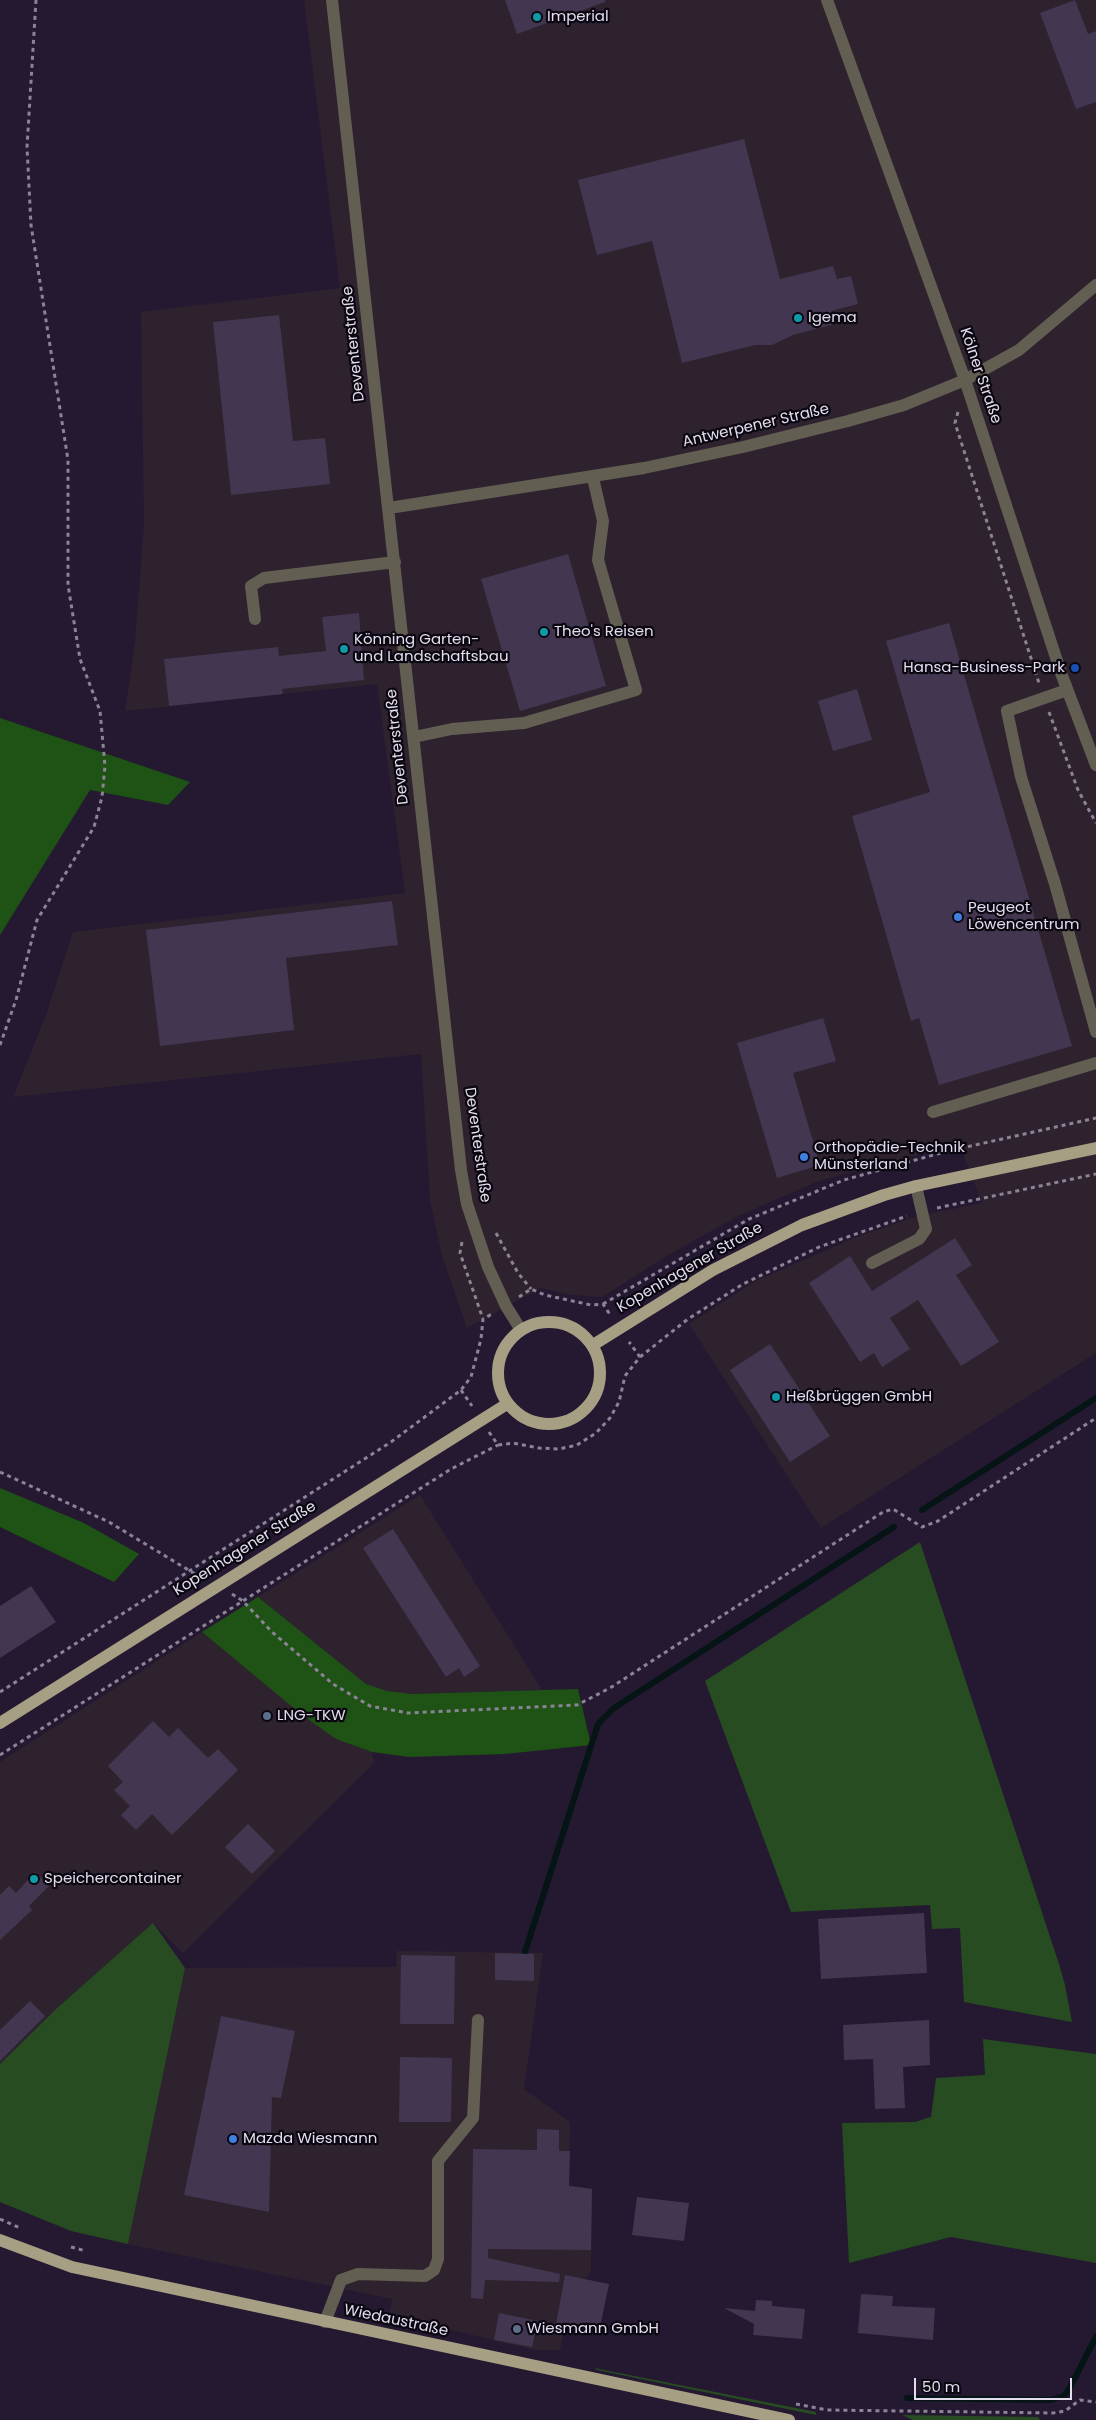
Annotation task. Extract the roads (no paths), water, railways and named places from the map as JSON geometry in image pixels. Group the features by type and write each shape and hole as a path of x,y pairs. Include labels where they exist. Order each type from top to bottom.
{"main road":[{"name":"Kopenhagener Straße","path":"593,1345 712,1270 769,1240 843,1209 916,1186 1096,1148"},
{"path":"554,1322 569,1326 583,1334 593,1345 600,1362 601,1380 595,1397 585,1411 578,1416 554,1425 540,1424 526,1419 507,1404 498,1382 498,1365 502,1352 511,1339 521,1330 537,1323 554,1322"},
{"name":"Kopenhagener Straße","path":"0,1723 507,1404"},
{"name":"Wiedaustraße","path":"0,2240 72,2267 789,2420"}],"street":[{"name":"Deventerstraße","path":"332,0 461,1170 476,1236 506,1306 521,1330"},
{"name":"Kölner Straße","path":"827,0 965,380 1067,690 1096,765"},
{"name":"Antwerpener Straße","path":"389,508 593,478 744,447 848,421 904,404 965,380 1019,350 1096,285"},
{"path":"414,737 452,729 524,723 636,690 598,560 603,521 593,478"},
{"path":"255,619 251,586 264,578 395,562"},
{"path":"1067,690 1007,712 1021,777 1055,884 1096,1032"},
{"path":"934,1112 1096,1063"},
{"path":"872,1263 919,1240 926,1229 916,1186"},
{"path":"325,2322 341,2280 358,2274 425,2276 434,2270 438,2259 438,2161 473,2118 478,2020"}],"waterway":[{"path":"922,1510 1096,1398"},
{"path":"525,1952 598,1724 614,1708 894,1527"},
{"path":"907,2398 1051,2400 1064,2396 1096,2337"}],"place":[{"name":"Imperial","path":"537,17"},
{"name":"Igema","path":"798,318"},
{"name":"Theo's Reisen","path":"544,632"},
{"name":"Könning Garten- und Landschaftsbau","path":"344,649"},
{"name":"Hansa-Business-Park","path":"1075,668"},
{"name":"Peugeot Löwencentrum","path":"958,917"},
{"name":"Orthopädie-Technik Münsterland","path":"804,1157"},
{"name":"Heßbrüggen GmbH","path":"776,1397"},
{"name":"LNG-TKW","path":"267,1716"},
{"name":"Speichercontainer","path":"34,1879"},
{"name":"Mazda Wiesmann","path":"233,2139"},
{"name":"Wiesmann GmbH","path":"517,2329"}]}
